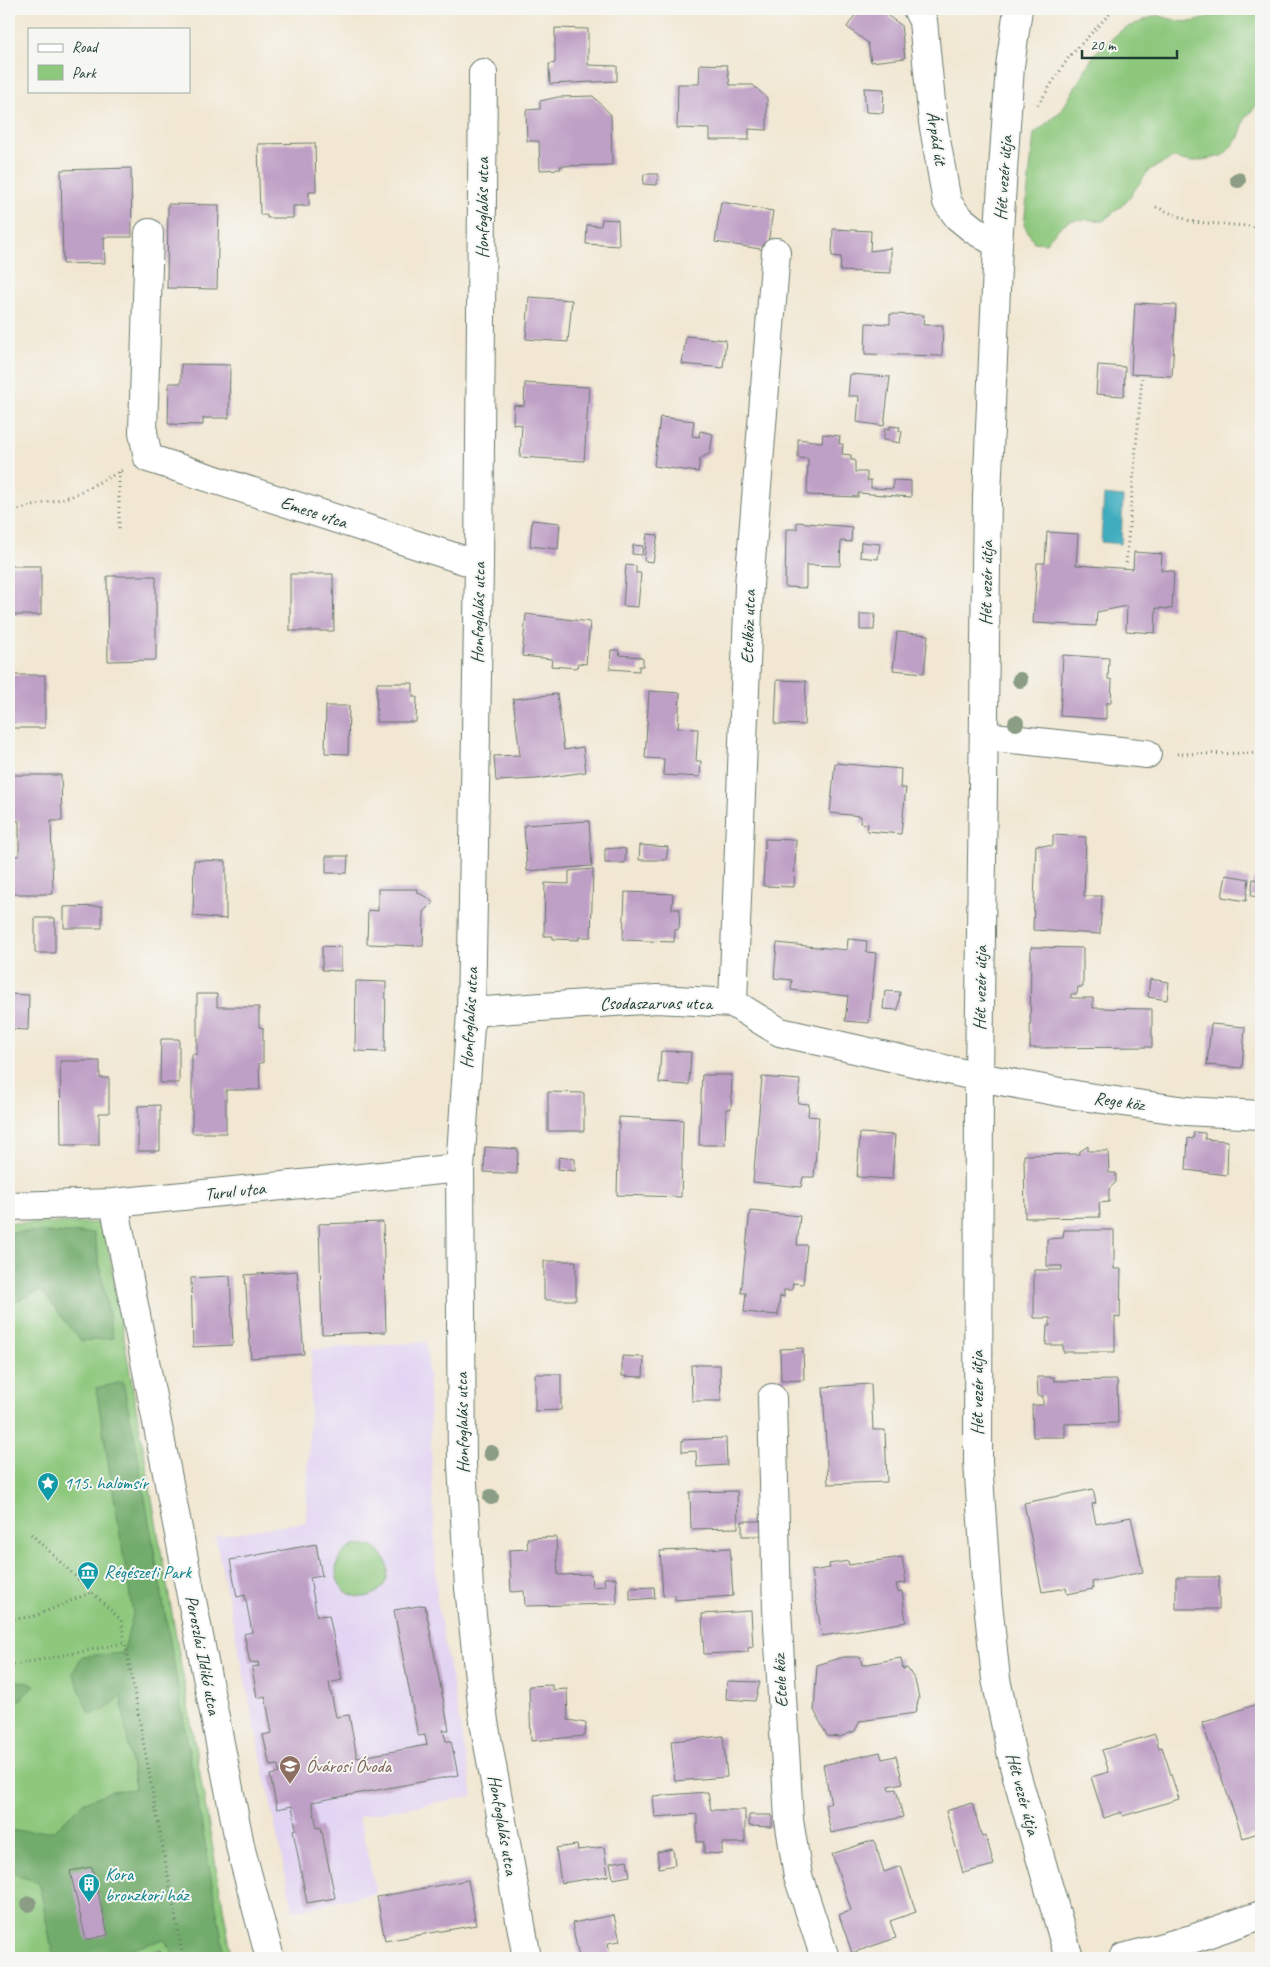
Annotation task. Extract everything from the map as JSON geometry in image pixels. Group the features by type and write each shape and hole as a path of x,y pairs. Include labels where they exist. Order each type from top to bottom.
{"street":[{"name":"Árpád út","path":"917,9 923,22 933,122 947,202 958,217 974,230 998,244"},
{"name":"Hét vezér útja","path":"1018,9 1010,66 998,244 987,496 979,1077 978,1461 989,1613 996,1678 1014,1766 1069,1958"},
{"name":"Honfoglalás utca","path":"483,73 479,566 471,1012 460,1168 462,1464 469,1588 484,1722 527,1958"},
{"path":"148,458 143,432 149,233"},
{"name":"Etelköz utca","path":"732,1003 749,585 776,252"},
{"name":"Emese utca","path":"148,458 479,566"},
{"path":"985,736 1146,754"},
{"name":"Csodaszarvas utca","path":"471,1012 657,999 732,1003 780,1032 979,1077"},
{"name":"Rege köz","path":"979,1077 1186,1111 1261,1115"},
{"name":"Turul utca","path":"9,1206 114,1203 460,1168"},
{"name":"Poroszlai Ildikó utca","path":"114,1203 241,1850 270,1958"},
{"name":"Etele köz","path":"772,1398 777,1617 789,1820 798,1876 825,1958"},
{"path":"1123,1958 1192,1939 1261,1915"}],"path":[{"path":"1008,107 1031,112 1042,100 1069,57 1114,9"},
{"path":"1156,207 1192,222 1261,227"},
{"path":"1126,563 1142,378"},
{"path":"9,512 72,496 148,458"},
{"path":"119,472 120,532"},
{"path":"1146,754 1261,753"},
{"path":"31,1534 121,1620 183,1958"},
{"path":"9,1620 35,1616 92,1592"},
{"path":"9,1666 125,1643"},
{"path":"1248,1958 1261,1953"}],"shaded area":[{"path":"427,1342 437,1600 473,1796 359,1816 376,1893 293,1911 215,1536 306,1522 312,1349"}],"green space":[{"path":"1219,9 1261,9 1261,101 1245,118 1239,137 1223,156 1191,162 1173,158 1149,170 1126,202 1103,221 1070,221 1059,228 1046,243 1034,242 1024,225 1034,134 1062,110 1095,53 1123,29 1157,15 1190,22 1204,19"},
{"name":"Régészeti Park","path":"9,1223 104,1223 232,1958 9,1958"},
{"path":"9,1232 94,1233 113,1338 81,1341 41,1290 9,1304"},
{"path":"123,1382 136,1446 225,1958 175,1958 164,1939 118,1954 119,1958 59,1958 52,1951 39,1882 15,1875 9,1881 9,1831 54,1831 83,1803 111,1791 135,1789 121,1696 104,1710 89,1714 73,1672 83,1656 123,1653 133,1614 96,1388"},
{"path":"362,1545 372,1547 380,1553 386,1561 388,1571 386,1581 380,1589 372,1595 362,1597 352,1595 344,1589 338,1581 336,1571 338,1561 344,1553 352,1547"},
{"path":"9,1679 35,1685 15,1705 9,1716"}],"water":[{"path":"1104,495 1123,497 1121,544 1101,542"}],"building":[{"path":"859,9 878,9 901,25 905,58 871,62 868,43 847,27"},
{"path":"555,28 588,29 588,65 617,66 617,81 550,84 549,64 555,63"},
{"path":"700,64 727,65 730,85 753,85 767,98 767,130 749,129 749,140 710,140 710,129 677,128 678,84 699,84"},
{"path":"864,88 884,89 883,113 866,112"},
{"path":"593,96 611,115 612,165 560,166 561,169 540,170 539,141 527,141 526,110 540,109 540,101 558,97"},
{"path":"315,143 316,192 309,192 309,206 293,206 293,218 267,218 267,215 260,215 258,144"},
{"path":"131,168 132,237 104,237 105,263 63,264 61,170"},
{"path":"644,174 658,174 657,185 643,184"},
{"path":"721,202 773,211 767,250 715,242"},
{"path":"168,204 219,205 217,289 167,288"},
{"path":"602,219 618,220 619,246 586,244 587,225 601,226"},
{"path":"833,229 871,231 870,251 891,248 891,273 840,271 841,257 832,256"},
{"path":"529,297 572,300 568,342 526,339"},
{"path":"1135,303 1176,305 1172,376 1131,374"},
{"path":"890,314 924,315 923,325 943,325 942,356 865,354 866,323 890,324"},
{"path":"686,336 726,340 723,368 682,364"},
{"path":"181,364 230,365 229,418 203,418 203,425 168,424 169,383 181,383"},
{"path":"1098,365 1125,367 1124,396 1096,394"},
{"path":"850,374 890,377 884,426 857,422 859,396 848,396"},
{"path":"525,383 589,387 584,461 520,457 522,425 513,424 514,405 524,406"},
{"path":"660,417 694,421 692,436 699,437 700,431 713,434 710,453 700,459 698,472 654,466"},
{"path":"890,426 900,427 899,431 902,431 900,443 883,440 885,428 890,429"},
{"path":"823,434 840,436 839,444 843,444 842,454 851,455 851,460 855,460 855,472 867,472 867,480 871,480 871,488 893,489 893,480 911,481 911,497 858,493 858,497 807,495 808,459 798,458 798,439 822,442"},
{"path":"532,520 560,523 558,549 530,546"},
{"path":"797,522 852,527 851,542 841,541 840,566 806,565 806,588 785,587 786,529 797,529"},
{"path":"1047,532 1078,534 1076,565 1133,569 1134,552 1162,554 1161,570 1174,571 1172,609 1156,608 1155,633 1126,631 1127,606 1097,612 1096,626 1033,623 1037,563 1045,563"},
{"path":"647,534 658,535 653,562 644,561"},
{"path":"861,542 880,544 878,559 860,557"},
{"path":"633,545 643,546 642,555 632,554"},
{"path":"626,565 636,566 636,573 641,573 638,607 623,606"},
{"path":"9,566 41,566 41,615 9,615"},
{"path":"290,574 333,574 334,631 290,631"},
{"path":"107,576 156,576 156,660 108,661"},
{"path":"526,614 590,622 586,664 578,663 577,668 551,666 552,659 522,656"},
{"path":"860,614 875,614 874,630 860,630"},
{"path":"897,632 928,635 924,673 893,670"},
{"path":"611,650 618,650 620,655 640,657 643,659 643,666 639,666 639,671 610,669"},
{"path":"1063,655 1109,658 1108,679 1112,680 1111,703 1106,703 1106,719 1060,716"},
{"path":"9,675 45,675 45,728 9,728"},
{"path":"777,680 806,681 804,725 775,724"},
{"path":"377,683 413,683 413,697 417,697 416,722 376,722"},
{"path":"649,691 680,693 678,728 698,729 696,761 701,761 700,777 663,775 664,759 645,758"},
{"path":"557,694 564,750 583,747 586,772 536,779 496,781 494,756 520,755 513,699"},
{"path":"326,706 349,706 348,754 325,753"},
{"path":"835,763 901,769 900,788 906,788 901,834 867,831 868,824 860,823 861,816 830,813"},
{"path":"12,775 61,775 62,821 51,821 53,894 9,894 9,856 19,856 19,821 12,821"},
{"path":"589,821 592,866 527,871 524,825"},
{"path":"1053,835 1086,837 1084,896 1102,896 1100,934 1033,930 1036,845 1053,846"},
{"path":"765,839 796,840 794,887 763,886"},
{"path":"640,845 668,847 666,860 639,860"},
{"path":"605,849 626,849 625,863 605,863"},
{"path":"326,856 348,856 347,873 326,873"},
{"path":"194,860 226,861 226,919 193,916"},
{"path":"593,869 591,937 579,937 579,940 553,939 553,936 544,936 545,883 569,884 569,871"},
{"path":"1226,875 1249,879 1246,901 1222,897"},
{"path":"1253,879 1261,880 1261,897 1251,896"},
{"path":"378,889 418,889 418,893 427,897 433,903 424,912 423,946 367,944 368,910 378,911"},
{"path":"625,892 673,894 672,909 680,909 679,929 675,930 674,942 623,940"},
{"path":"102,906 102,928 64,928 64,907"},
{"path":"35,918 55,918 55,953 35,953"},
{"path":"848,939 867,941 866,952 876,953 869,1023 845,1021 848,996 791,990 792,980 774,978 777,943 847,950"},
{"path":"322,946 341,947 341,971 322,970"},
{"path":"1031,947 1083,948 1083,987 1078,987 1077,994 1071,994 1071,998 1093,998 1093,1008 1152,1009 1152,1047 1030,1048"},
{"path":"1150,979 1169,982 1167,1000 1148,997"},
{"path":"356,981 386,982 385,1052 355,1051"},
{"path":"885,991 900,992 898,1010 883,1009"},
{"path":"9,994 29,995 28,1030 9,1029"},
{"path":"197,994 217,994 217,1007 259,1007 259,1027 263,1028 263,1063 259,1063 260,1090 226,1090 226,1133 192,1133 192,1054 197,1054"},
{"path":"1211,1024 1245,1027 1242,1068 1207,1065"},
{"path":"161,1039 179,1039 179,1083 160,1083"},
{"path":"661,1051 691,1052 689,1085 659,1083"},
{"path":"60,1061 100,1061 100,1078 109,1078 109,1113 99,1113 99,1145 61,1145"},
{"path":"702,1075 732,1075 731,1109 726,1109 725,1145 699,1145"},
{"path":"762,1077 800,1080 798,1103 809,1104 808,1116 819,1117 814,1177 803,1177 801,1187 753,1182"},
{"path":"548,1092 584,1093 584,1131 548,1131"},
{"path":"160,1105 160,1151 138,1151 138,1106"},
{"path":"619,1117 683,1120 681,1197 617,1195"},
{"path":"1194,1132 1205,1133 1205,1139 1228,1141 1227,1175 1186,1170 1188,1138 1193,1139"},
{"path":"860,1133 895,1135 892,1179 857,1177"},
{"path":"1088,1146 1088,1151 1108,1151 1109,1173 1116,1173 1116,1182 1109,1189 1109,1202 1099,1203 1100,1217 1025,1218 1024,1155 1079,1154"},
{"path":"485,1147 518,1149 517,1174 484,1172"},
{"path":"559,1157 575,1159 575,1171 558,1169"},
{"path":"750,1211 800,1216 797,1245 807,1245 803,1284 793,1283 792,1290 784,1290 784,1297 780,1296 778,1315 744,1312 746,1293 741,1293"},
{"path":"383,1222 386,1332 322,1334 319,1224"},
{"path":"1064,1230 1114,1230 1114,1269 1121,1269 1120,1318 1115,1317 1115,1352 1063,1352 1063,1345 1046,1345 1047,1326 1050,1326 1050,1318 1034,1318 1034,1270 1062,1270 1062,1266 1047,1266 1047,1239 1063,1238"},
{"path":"544,1261 576,1261 576,1300 544,1300"},
{"path":"297,1271 304,1354 251,1358 245,1275"},
{"path":"230,1276 233,1345 193,1347 191,1278"},
{"path":"803,1348 804,1380 781,1381 780,1349"},
{"path":"622,1356 644,1357 643,1377 622,1376"},
{"path":"691,1365 720,1365 721,1401 692,1401"},
{"path":"535,1374 561,1374 561,1410 535,1411"},
{"path":"1037,1377 1054,1377 1054,1381 1117,1380 1118,1423 1065,1424 1065,1437 1033,1437 1032,1405 1043,1405 1043,1396 1038,1396"},
{"path":"871,1384 873,1430 885,1430 887,1482 828,1484 823,1387"},
{"path":"726,1438 727,1465 697,1467 696,1451 682,1452 682,1440"},
{"path":"1093,1489 1096,1503 1092,1504 1096,1524 1131,1517 1143,1572 1092,1582 1093,1589 1067,1594 1066,1588 1042,1592 1024,1503"},
{"path":"737,1491 738,1528 691,1529 690,1492"},
{"path":"742,1521 761,1521 761,1536 742,1536"},
{"path":"556,1537 558,1575 591,1574 592,1587 605,1586 604,1578 616,1578 617,1604 525,1606 524,1591 511,1592 509,1550 528,1549 527,1538"},
{"path":"316,1544 322,1576 310,1578 317,1616 329,1615 342,1680 329,1683 336,1717 349,1715 357,1758 427,1745 425,1735 418,1736 394,1610 425,1605 449,1730 443,1730 446,1741 451,1741 458,1775 312,1802 317,1828 321,1827 335,1898 307,1903 293,1830 296,1829 292,1806 277,1809 270,1775 279,1773 278,1765 270,1766 263,1735 272,1733 265,1696 257,1698 252,1667 259,1666 258,1662 250,1663 244,1634 252,1632 245,1595 237,1597 230,1560"},
{"path":"730,1548 733,1596 675,1600 675,1595 663,1596 660,1551"},
{"path":"902,1557 906,1583 896,1584 898,1592 902,1591 906,1622 822,1636 811,1571 830,1568 829,1564 848,1561 849,1565"},
{"path":"1176,1577 1219,1577 1219,1609 1176,1609"},
{"path":"654,1587 655,1598 630,1600 630,1588"},
{"path":"751,1611 753,1647 748,1648 748,1652 704,1654 702,1614"},
{"path":"844,1657 860,1657 862,1665 901,1658 903,1669 907,1668 915,1680 919,1698 915,1713 860,1721 855,1731 840,1737 827,1736 814,1710 817,1665"},
{"path":"727,1681 760,1682 755,1701 726,1699"},
{"path":"552,1685 552,1690 567,1689 568,1720 586,1723 585,1736 531,1741 529,1686"},
{"path":"1260,1703 1261,1832 1243,1838 1202,1723"},
{"path":"1155,1734 1159,1748 1162,1747 1179,1799 1123,1816 1121,1812 1104,1818 1091,1777 1109,1772 1102,1750"},
{"path":"723,1736 727,1777 675,1781 671,1741"},
{"path":"880,1752 882,1759 896,1756 903,1783 888,1786 889,1790 896,1789 903,1817 831,1833 825,1805 831,1803 823,1765"},
{"path":"708,1792 711,1810 745,1810 745,1843 722,1843 722,1854 704,1853 704,1842 697,1842 697,1814 655,1817 653,1796"},
{"path":"972,1803 982,1837 986,1836 994,1865 963,1873 946,1811"},
{"path":"749,1815 772,1815 772,1827 749,1826"},
{"path":"874,1840 884,1872 901,1866 916,1912 890,1921 896,1938 852,1953 839,1915 851,1910 832,1854"},
{"path":"577,1845 578,1850 604,1847 608,1876 561,1883 556,1848"},
{"path":"673,1849 675,1865 659,1868 657,1852"},
{"path":"627,1860 630,1876 613,1879 610,1863"},
{"name":"Kora bronzkori ház","path":"92,1867 108,1935 86,1940 70,1871"},
{"path":"468,1880 476,1925 385,1941 377,1897"},
{"path":"614,1915 620,1941 608,1943 611,1958 579,1958 572,1923"},
{"path":"160,1951 162,1958 134,1958"},
{"path":"17,1954 21,1958 9,1958 9,1956"}],"place":[{"name":"115. halomsír","path":"48,1502"},
{"name":"Régészeti Park","path":"88,1591"},
{"name":"Óvárosi Óvoda","path":"290,1785"},
{"name":"Kora bronzkori ház","path":"89,1903"}]}
